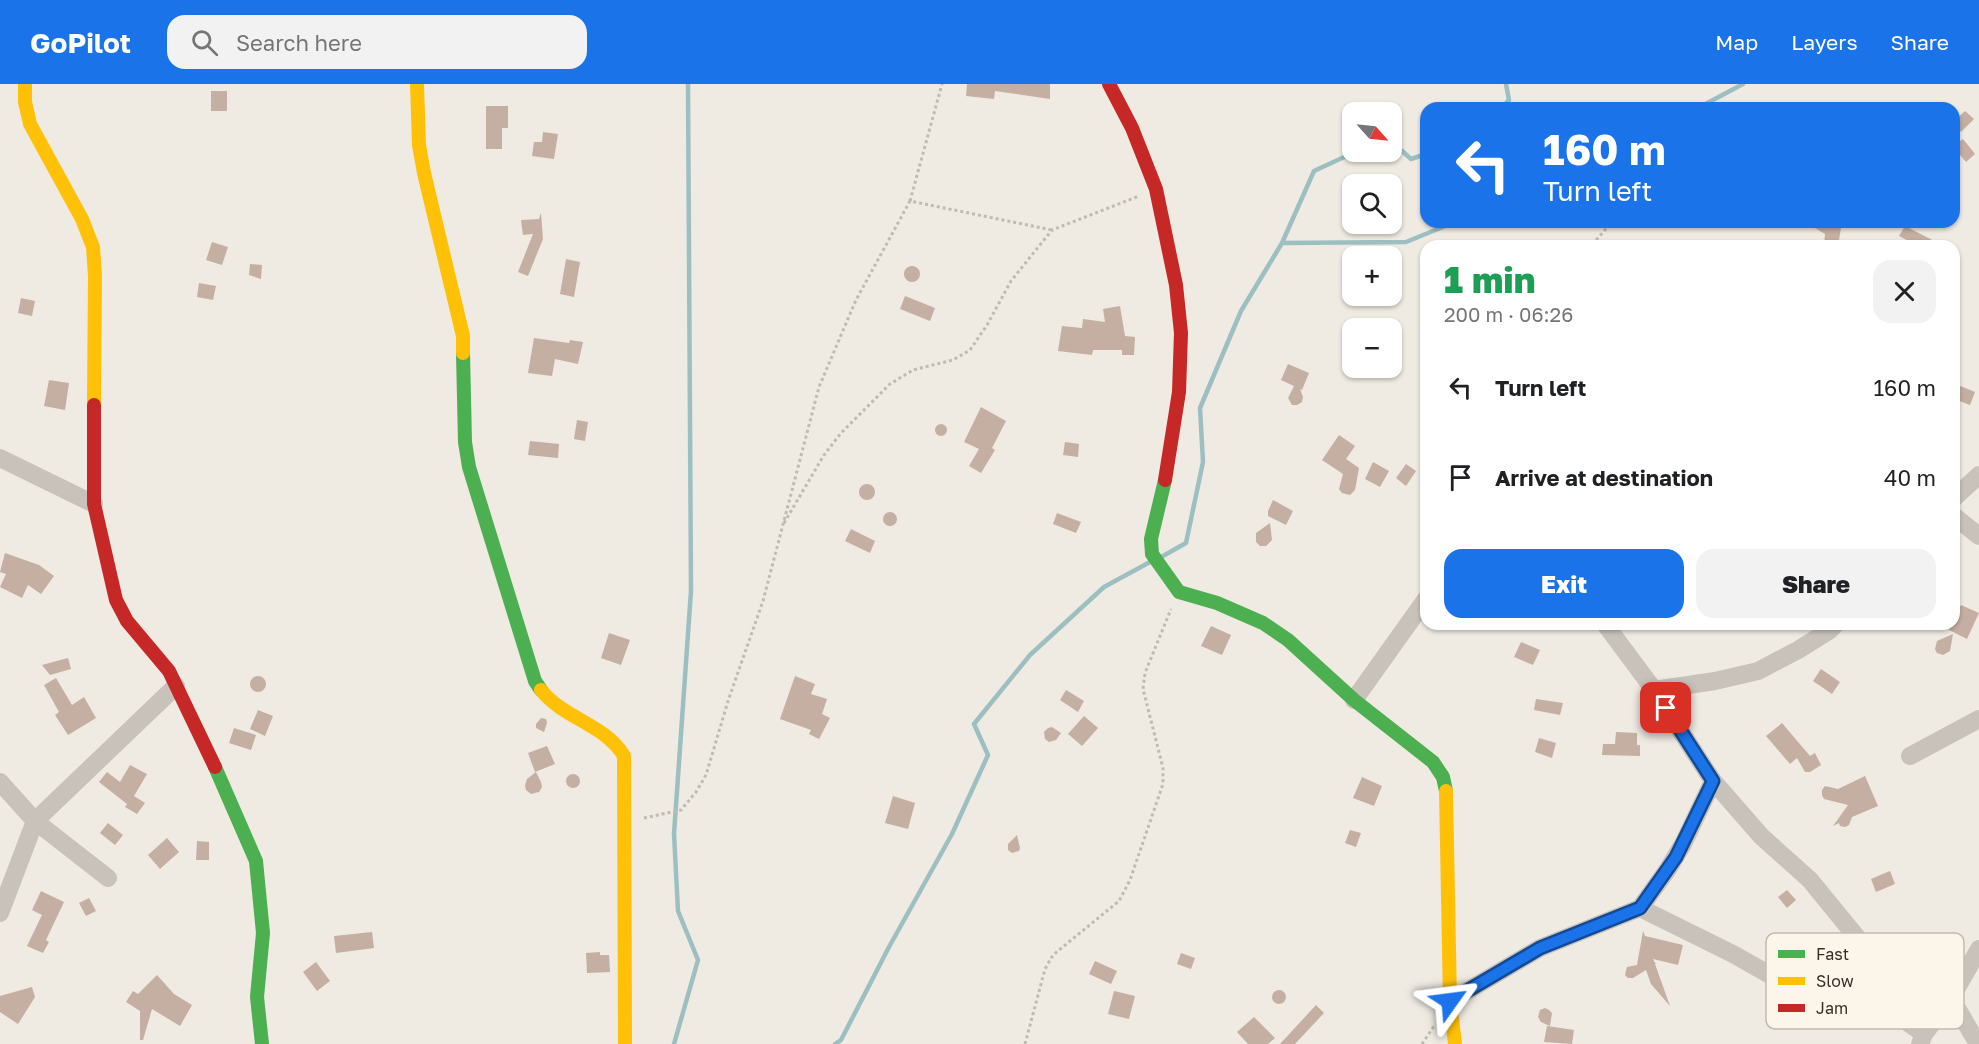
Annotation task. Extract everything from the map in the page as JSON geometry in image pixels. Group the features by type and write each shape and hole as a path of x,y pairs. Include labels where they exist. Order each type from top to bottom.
{"street":[{"path":"25,84 25,102 30,124 82,219 93,247 95,276 94,504 116,600 127,621 169,671 256,861 263,933 257,997 262,1044"},
{"path":"417,84 419,145 424,173 463,336 465,442 469,466 535,681 555,705 613,740 619,745 624,756 626,1044"},
{"path":"1109,84 1132,128 1156,189 1176,285 1182,333 1179,392 1167,468 1150,539 1152,554 1179,592 1217,603 1263,623 1288,640 1354,699 1433,762 1443,777 1447,796 1450,1001 1455,1044"},
{"path":"0,458 94,504"},
{"path":"1960,490 1979,475"},
{"path":"1960,521 1979,536"},
{"path":"1354,699 1420,607"},
{"path":"1609,630 1654,690 1713,781 1761,836 1810,880 1853,933"},
{"path":"1654,690 1716,681 1758,671 1830,630"},
{"path":"0,913 35,821 176,686"},
{"path":"1910,756 1979,719"},
{"path":"1450,1001 1540,948 1640,908 1678,852 1713,781"},
{"path":"0,782 35,821 108,878"},
{"path":"1640,908 1766,973"},
{"path":"1964,975 1979,949"},
{"path":"1964,1020 1978,1044"}],"path":[{"path":"655,816 681,810 706,775 728,701 763,601 819,387 856,300 910,201 942,84"},
{"path":"781,527 835,440 890,384 912,370 953,360 970,350 1011,281 1052,230 1156,189"},
{"path":"910,201 1052,230"},
{"path":"1597,240 1607,228"},
{"path":"1024,1044 1045,969 1053,955 1119,901 1131,880 1163,784 1163,768 1143,689 1145,672 1162,627 1179,592"}],"building":[{"path":"967,84 1050,84 1050,99 995,91 994,99 966,96"},
{"path":"211,91 227,91 227,111 211,111"},
{"path":"486,106 508,106 508,128 502,128 502,149 486,149"},
{"path":"1965,111 1974,119 1961,132 1960,131 1960,116"},
{"path":"543,132 558,134 554,159 532,156 534,142 542,142"},
{"path":"1963,139 1975,154 1966,162 1960,155 1960,141"},
{"path":"541,213 543,239 528,276 518,272 533,234 523,235 521,220 539,219"},
{"path":"1815,228 1841,228 1839,240 1824,240 1825,234"},
{"path":"1904,228 1909,228 1932,240 1907,240 1899,236"},
{"path":"212,242 228,247 222,265 206,260"},
{"path":"566,259 580,262 574,297 560,294"},
{"path":"250,264 262,265 261,279 249,275"},
{"path":"912,266 920,274 912,282 904,274"},
{"path":"199,283 216,286 213,300 197,297"},
{"path":"905,296 935,308 930,321 900,309"},
{"path":"21,298 35,301 32,316 18,313"},
{"path":"1120,306 1125,336 1135,337 1134,355 1122,355 1122,350 1093,350 1092,355 1058,351 1062,326 1082,328 1083,319 1105,322 1103,309"},
{"path":"534,338 569,343 570,340 583,342 578,364 555,359 552,376 528,373"},
{"path":"1288,364 1309,373 1302,390 1300,389 1302,402 1297,405 1292,405 1288,398 1294,386 1281,380"},
{"path":"49,380 69,383 65,410 44,406"},
{"path":"1960,386 1975,392 1970,405 1960,401"},
{"path":"981,407 1006,421 992,448 995,450 981,473 969,466 979,449 964,442"},
{"path":"577,420 588,422 585,441 574,439"},
{"path":"943,424 947,430 943,436 939,436 935,428"},
{"path":"1339,435 1355,446 1346,459 1359,468 1355,490 1350,495 1342,493 1339,489 1343,474 1322,460"},
{"path":"530,441 559,444 558,458 528,455"},
{"path":"1065,442 1079,444 1078,457 1063,455"},
{"path":"1373,462 1389,471 1380,487 1365,479"},
{"path":"1406,464 1416,471 1406,486 1396,478"},
{"path":"864,484 870,484 875,492 873,498 864,500 859,495 859,489"},
{"path":"1273,500 1293,511 1286,525 1268,516"},
{"path":"887,512 893,512 897,519 893,526 887,526 883,522 883,516"},
{"path":"1057,513 1081,522 1076,533 1053,524"},
{"path":"1270,523 1272,540 1266,546 1260,546 1256,542 1256,533"},
{"path":"851,529 875,541 870,553 845,541"},
{"path":"5,553 39,565 54,576 41,594 28,585 22,598 0,587 6,574 0,572"},
{"path":"1961,605 1979,613 1967,639 1949,630 1960,630"},
{"path":"1211,626 1231,635 1222,655 1201,646"},
{"path":"609,633 630,640 621,665 601,658"},
{"path":"1953,634 1950,651 1943,655 1937,653 1935,649 1937,641"},
{"path":"1521,642 1540,650 1533,665 1514,657"},
{"path":"68,658 71,669 50,675 42,665"},
{"path":"1821,669 1840,682 1832,694 1813,681"},
{"path":"255,676 261,676 266,684 264,690 255,692 250,687 250,681"},
{"path":"795,676 815,684 811,694 827,699 822,714 830,718 819,739 809,734 811,730 780,719"},
{"path":"56,678 72,705 84,697 96,718 68,735 55,715 59,712 44,685"},
{"path":"1066,690 1084,701 1078,712 1060,700"},
{"path":"1536,699 1563,703 1560,715 1534,710"},
{"path":"258,710 273,716 265,736 250,729"},
{"path":"1084,716 1098,728 1082,746 1068,734"},
{"path":"541,718 546,719 547,723 544,732 536,728"},
{"path":"1782,723 1810,756 1815,753 1821,765 1810,772 1805,772 1797,758 1790,764 1766,736"},
{"path":"1052,727 1061,733 1056,740 1049,742 1045,739 1044,732"},
{"path":"234,728 256,735 251,750 229,743"},
{"path":"1616,732 1637,733 1640,756 1602,755 1603,744 1615,744"},
{"path":"1539,738 1556,743 1552,758 1535,752"},
{"path":"547,746 555,764 535,772 528,753"},
{"path":"130,765 147,774 134,796 145,803 137,814 125,807 127,804 99,782 107,772 120,782"},
{"path":"536,772 542,787 539,792 531,794 526,790 525,785 527,779"},
{"path":"570,774 576,774 580,781 576,788 570,788 566,784 566,778"},
{"path":"1865,776 1878,806 1852,817 1849,825 1845,827 1840,826 1839,823 1833,826 1848,805 1824,799 1822,790 1825,786 1838,789"},
{"path":"1362,777 1382,786 1374,806 1353,798"},
{"path":"893,796 915,803 908,829 885,823"},
{"path":"108,823 123,835 115,845 100,833"},
{"path":"1350,830 1361,833 1356,847 1345,843"},
{"path":"1017,835 1020,848 1019,851 1012,853 1008,850 1008,844"},
{"path":"167,838 179,852 160,869 148,855"},
{"path":"197,841 209,842 209,860 196,860"},
{"path":"1890,871 1895,884 1876,892 1871,879"},
{"path":"1787,890 1796,900 1787,908 1778,897"},
{"path":"41,891 64,902 46,940 49,942 43,953 27,946 42,915 32,910"},
{"path":"89,898 96,911 86,916 79,903"},
{"path":"1643,931 1645,936 1683,945 1678,965 1653,959 1657,963 1655,964 1670,1006 1651,984 1646,970 1633,978 1625,975 1627,967 1637,965"},
{"path":"372,932 374,948 336,953 334,936"},
{"path":"600,952 600,955 609,955 610,972 587,973 586,953"},
{"path":"1181,953 1195,958 1191,969 1177,964"},
{"path":"1095,961 1117,971 1111,984 1089,974"},
{"path":"316,962 330,981 317,991 303,972"},
{"path":"157,975 174,994 192,1005 180,1026 152,1009 143,1040 140,1040 140,1011 126,1002 133,991 138,994"},
{"path":"32,987 35,997 18,1024 0,1012 0,996"},
{"path":"1276,990 1282,990 1286,997 1282,1004 1276,1004 1272,1000 1272,994"},
{"path":"1114,991 1135,996 1129,1019 1108,1014"},
{"path":"1316,1005 1324,1013 1295,1044 1280,1044"},
{"path":"1545,1008 1552,1013 1550,1026 1541,1022 1538,1017 1540,1010"},
{"path":"1254,1017 1275,1038 1268,1044 1248,1044 1237,1032"},
{"path":"1547,1026 1574,1030 1572,1044 1544,1042"}],"waterway":[{"path":"674,1044 698,960 678,911 674,834 691,591 688,84"},
{"path":"1506,84 1509,100 1507,102"},
{"path":"1709,102 1743,84"},
{"path":"1402,151 1411,159 1420,156"},
{"path":"1163,556 1186,543 1203,462 1200,408 1241,311 1282,243 1314,171 1342,158"},
{"path":"1282,243 1406,242 1440,228"},
{"path":"835,1044 841,1040 889,947 952,834 988,755 974,724 1030,655 1104,587 1150,562"}],"traffic: fast":[{"path":"463,353 465,442 469,467 535,681 541,690"},
{"path":"1165,480 1151,539 1152,554 1179,592 1217,603 1263,623 1288,640 1354,700 1433,762 1443,777 1446,791"},
{"path":"215,767 256,861 263,933 257,997 262,1044"}],"traffic: slow":[{"path":"25,84 25,102 30,124 82,219 93,247 95,276 94,405"},
{"path":"417,84 419,145 463,336 463,353"},
{"path":"541,690 561,708 606,736 624,756 625,1044"},
{"path":"1446,791 1450,1001 1455,1044"}],"traffic: jam":[{"path":"1109,84 1132,128 1156,189 1176,285 1181,333 1179,392 1165,480"},
{"path":"94,405 94,504 116,600 127,621 169,671 215,767"}],"route":[{"path":"1450,1001 1540,948 1640,908 1676,857 1713,781 1666,708"}]}
